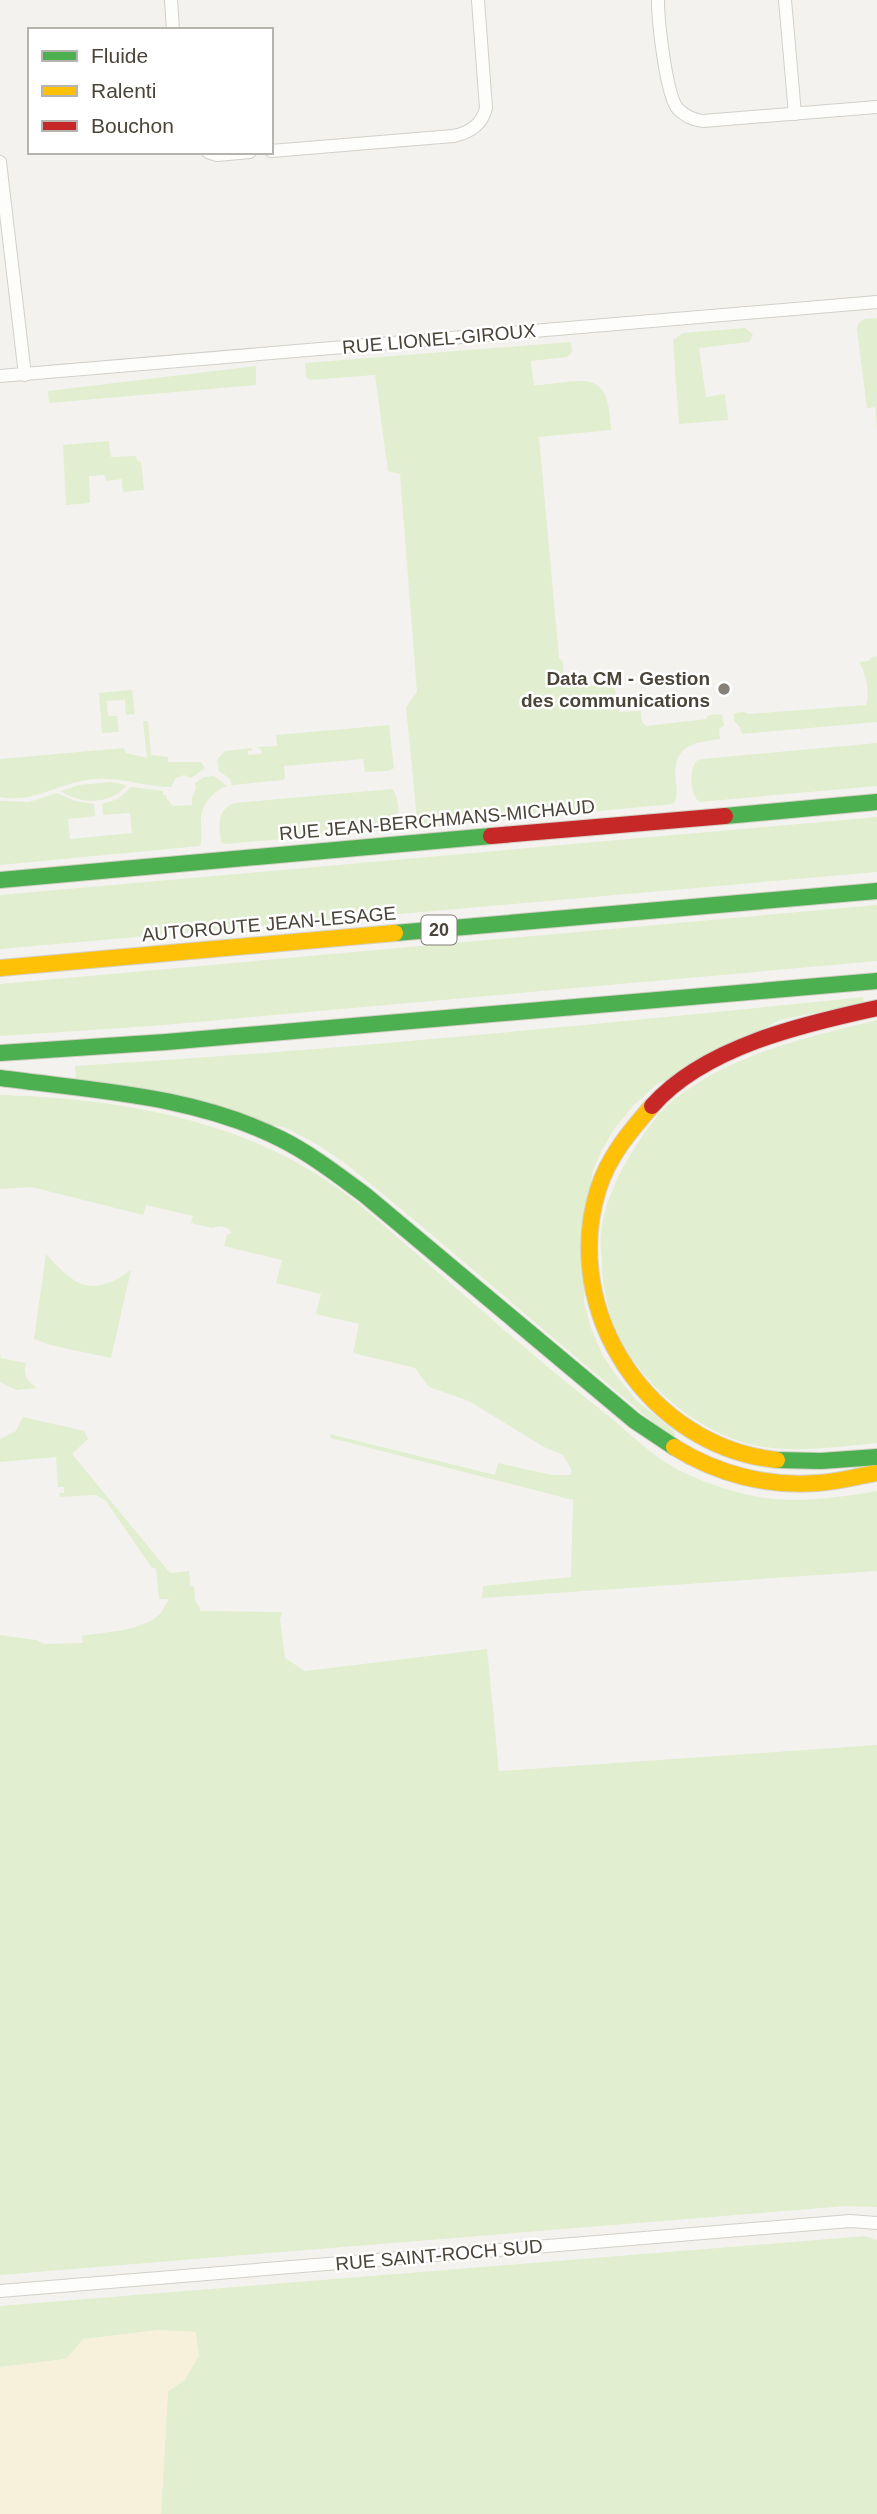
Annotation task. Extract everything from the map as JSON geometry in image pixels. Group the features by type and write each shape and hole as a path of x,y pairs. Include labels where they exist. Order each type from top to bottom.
{"main road":[{"name":"RUE JEAN-BERCHMANS-MICHAUD","path":"0,880 877,802"},
{"name":"AUTOROUTE JEAN-LESAGE","path":"0,968 877,891"},
{"path":"0,1053 180,1041 877,981"},
{"path":"877,1008 815,1023 752,1044 694,1072 657,1099 624,1136 607,1167 592,1212 588,1252 592,1291 611,1346 638,1387 675,1421 719,1446 763,1458 805,1462 877,1457"},
{"path":"0,1078 124,1092 168,1100 242,1122 298,1148 335,1172 380,1207 635,1420 673,1448 703,1464 736,1476 773,1482 817,1483 877,1473"}],"street":[{"path":"171,0 173,28"},
{"path":"273,150 453,136 470,131 481,120 486,108 478,0"},
{"path":"658,0 671,95 678,109 686,116 703,121 877,107"},
{"path":"785,0 795,114"},
{"path":"0,162 25,374"},
{"name":"RUE LIONEL-GIROUX","path":"0,376 877,302"},
{"name":"RUE SAINT-ROCH SUD","path":"0,2291 798,2225 877,2222"}],"green space":[{"path":"877,318 877,429 875,407 867,408 857,329 864,319"},
{"path":"745,328 753,335 749,342 699,348 706,397 725,394 728,420 679,424 673,340 683,333"},
{"path":"571,342 572,352 567,357 531,361 534,385 579,381 599,386 609,409 611,430 539,437 559,658 563,662 564,681 569,684 587,681 590,686 614,683 619,712 641,711 642,722 646,726 706,719 708,715 722,714 724,726 719,729 720,739 691,745 680,754 675,771 677,791 673,804 429,827 420,824 417,819 406,707 417,692 400,474 388,471 375,375 310,380 306,377 305,363"},
{"path":"256,366 256,385 49,403 48,391"},
{"path":"109,441 111,457 136,456 137,461 141,462 144,490 123,492 122,479 106,481 105,475 89,476 90,503 66,505 63,445"},
{"path":"877,656 877,722 742,734 734,721 734,713 866,705 867,683 859,662"},
{"path":"132,690 135,714 126,715 125,700 107,701 108,716 117,716 119,732 102,733 99,693"},
{"path":"143,721 148,721 151,755 168,757 168,762 201,762 205,768 191,778 184,775 176,778 171,787 95,779 36,795 0,797 0,759 124,748 126,753 147,758"},
{"path":"389,725 394,768 388,771 365,772 363,759 284,766 283,780 232,785 230,779 219,771 217,760 225,751 252,748 248,755 262,754 257,747 277,746 276,735"},
{"path":"877,743 877,786 699,802 692,788 694,765 702,759"},
{"path":"214,776 227,786 216,792 205,805 201,816 200,846 0,865 0,801 29,802 57,793 75,801 94,804 95,816 68,819 70,839 132,833 130,813 103,815 102,804 118,799 131,787 163,791 163,795 167,796 173,806 192,805 195,783 204,777"},
{"path":"110,782 127,785 113,796 95,801 78,799 61,791 79,785"},
{"path":"392,789 397,801 398,824 387,830 225,844 221,842 221,814 234,803"},
{"path":"877,817 877,872 0,949 0,895"},
{"path":"877,905 877,961 152,1026 0,1036 0,984"},
{"path":"863,997 864,1003 780,1020 656,1085 633,1106 614,1129 592,1173 584,1303 591,1328 603,1356 616,1375 636,1400 675,1432 674,1440 419,1224 320,1146 286,1128 76,1079 75,1066 371,1044"},
{"path":"877,1020 877,1443 788,1449 736,1440 694,1419 675,1405 641,1370 627,1350 608,1307 604,1284 601,1237 609,1199 624,1166 654,1120 670,1103 698,1082 772,1048"},
{"path":"0,1095 84,1101 168,1115 249,1140 288,1158 337,1187 361,1206 532,1353 646,1448 673,1467 712,1484 766,1498 808,1500 877,1491 877,1571 482,1598 483,1586 571,1577 573,1500 331,1438 330,1434 495,1475 498,1463 552,1475 571,1475 571,1469 563,1455 544,1447 469,1401 429,1387 415,1368 353,1353 359,1324 316,1314 321,1294 276,1283 282,1260 224,1246 227,1235 232,1233 228,1228 212,1228 191,1223 193,1216 146,1205 143,1215 31,1187 0,1189"},
{"path":"46,1254 66,1274 85,1285 105,1284 131,1270 111,1358 34,1339"},
{"path":"0,1353 1,1358 26,1363 27,1378 37,1388 16,1390 0,1382"},
{"path":"23,1417 84,1431 88,1439 72,1454 170,1573 189,1571 190,1586 194,1586 195,1600 201,1611 282,1612 280,1619 285,1658 305,1671 487,1649 499,1771 877,1745 877,2207 846,2206 0,2275 0,1635 36,1640 44,1644 83,1643 82,1636 123,1630 152,1620 169,1599 159,1599 156,1568 152,1568 106,1501 96,1495 60,1497 59,1493 64,1493 64,1487 58,1487 56,1457 0,1462 0,1439 16,1431"},
{"path":"866,2236 877,2240 877,2514 161,2514 168,2391 185,2380 160,2330 84,2339 66,2359 0,2367 0,2306"}],"sand":[{"path":"160,2330 196,2332 199,2356 185,2380 168,2391 161,2514 0,2514 0,2367 66,2359 83,2339"}],"traffic: fast":[{"path":"725,816 877,802"},
{"path":"0,880 491,836"},
{"path":"395,933 877,891"},
{"path":"0,1053 166,1042 877,981"},
{"path":"0,1078 108,1091 179,1104 248,1124 292,1145 365,1195 635,1421 674,1447"},
{"path":"777,1460 821,1461 877,1457"}],"traffic: slow":[{"path":"0,968 395,933"},
{"path":"652,1106 614,1156 598,1190 590,1236 592,1282 604,1326 626,1366 655,1401 690,1430 731,1450 777,1460"},
{"path":"674,1447 707,1465 743,1477 780,1483 818,1483 877,1473"}],"traffic: jam":[{"path":"491,836 725,816"},
{"path":"652,1106 699,1068 727,1053 787,1030 877,1008"}],"place":[{"name":"Data CM - Gestion des communications","path":"724,689"}]}
